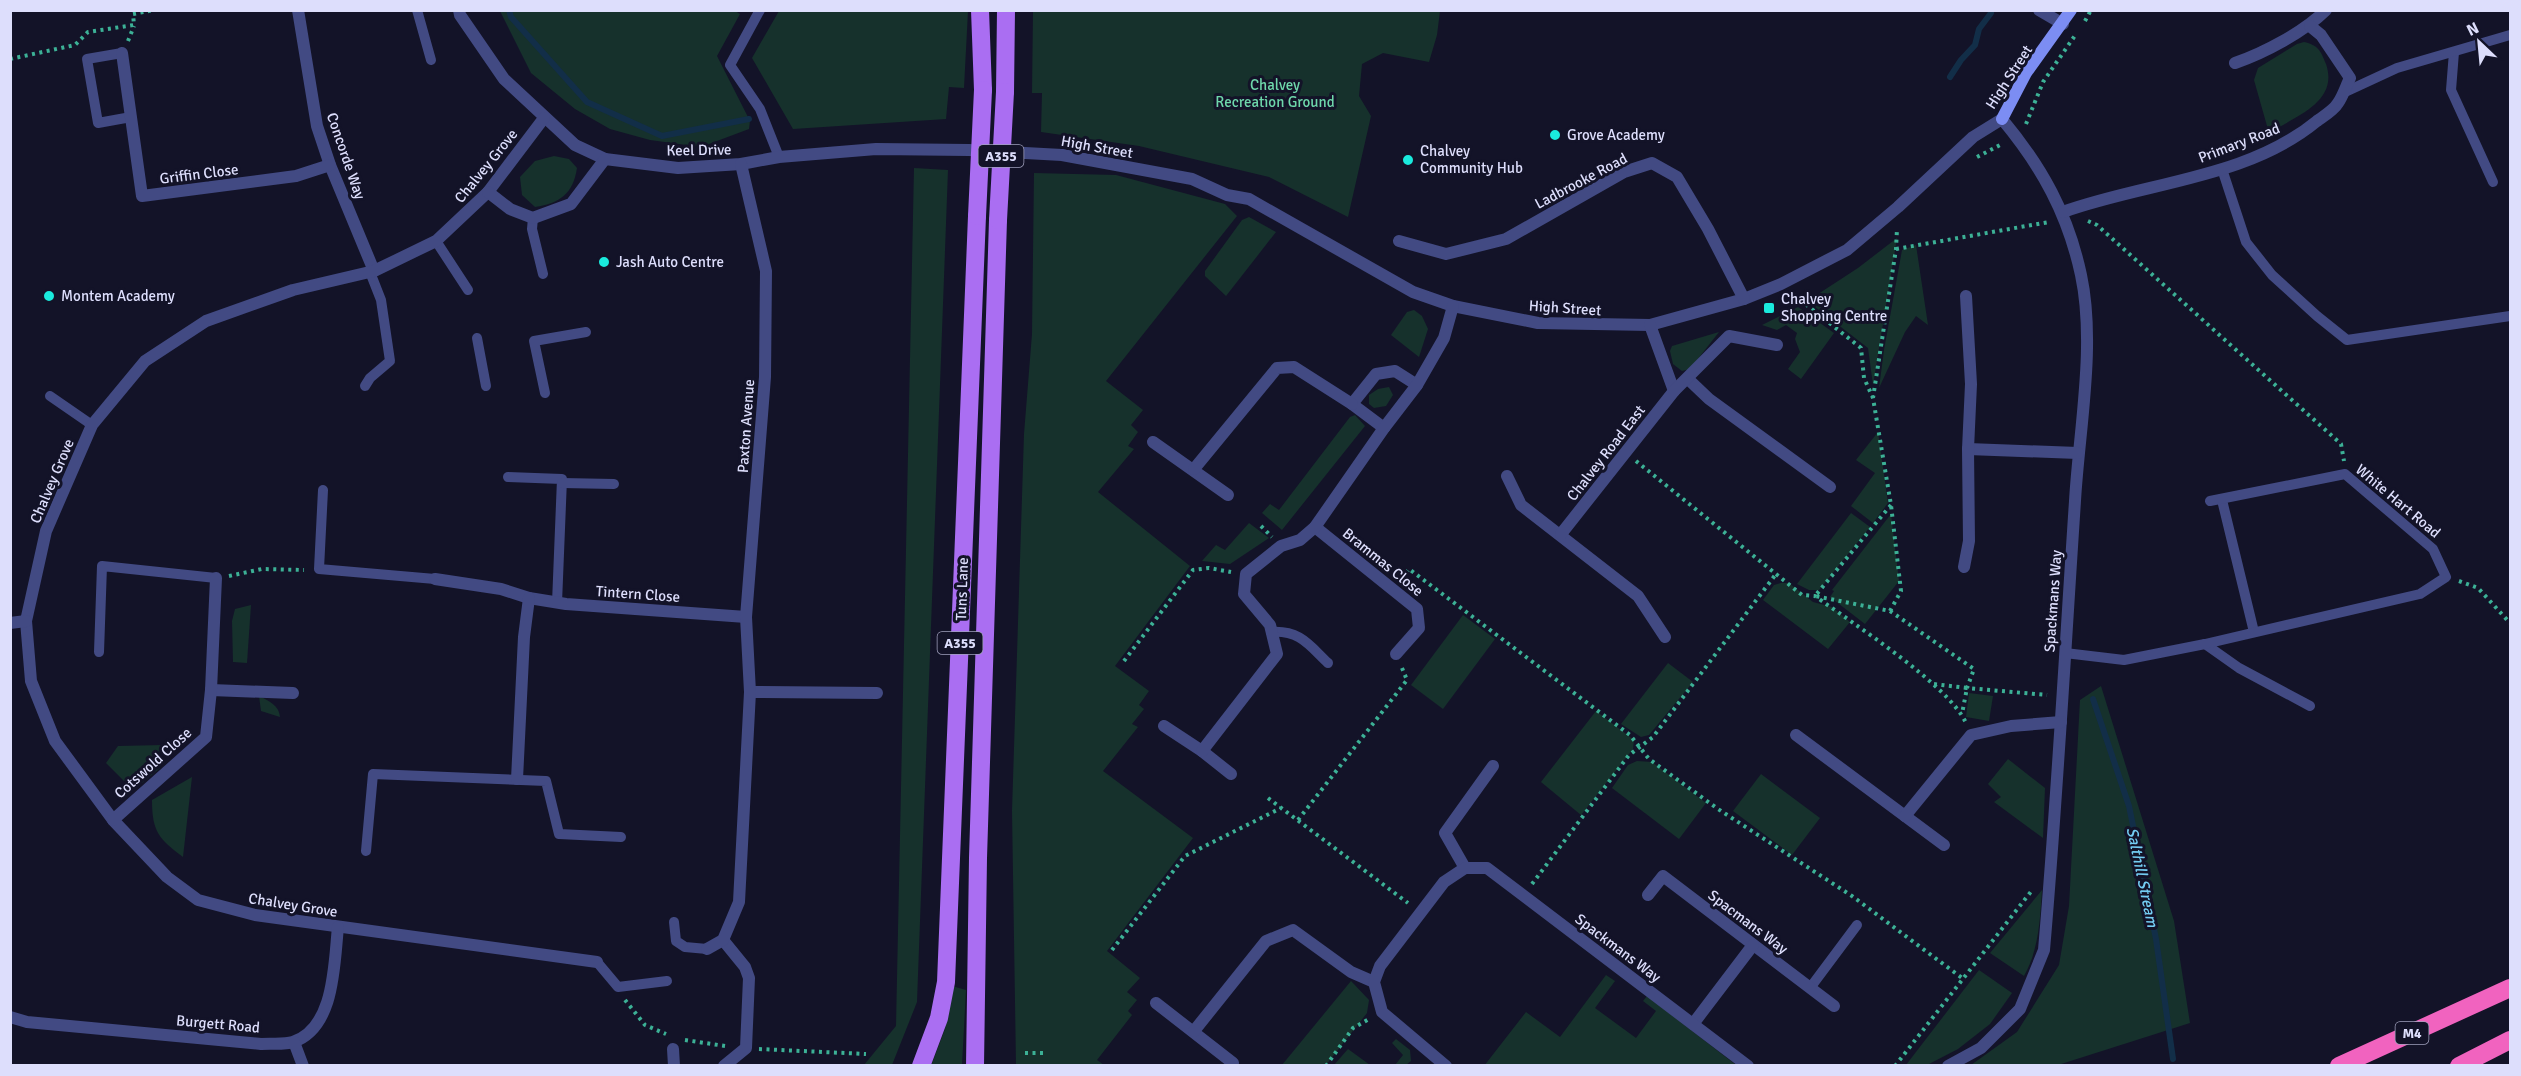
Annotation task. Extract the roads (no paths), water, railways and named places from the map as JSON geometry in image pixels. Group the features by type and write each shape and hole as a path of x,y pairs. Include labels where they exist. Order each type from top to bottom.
{"highway":[{"name":"M4","path":"2339,1065 2511,988"},
{"path":"2458,1065 2511,1040"}],"main road":[{"name":"Tuns Lane","path":"921,1065 939,1018 946,982 983,90 980,10"},
{"name":"Tuns Lane","path":"975,1065 978,846 1006,10"}],"street":[{"name":"Concorde Way","path":"297,10 317,126 372,272"},
{"name":"Keel Drive","path":"459,10 460,15 504,79 575,145 605,159 678,168 741,164 779,157 876,149 969,150"},
{"path":"2039,10 2063,24"},
{"name":"High Street","path":"969,150 1062,155 1192,179 1227,195 1249,199 1413,292 1453,306 1538,323 1650,326 1744,299 1781,284 1847,250 1898,207 1973,137 2002,119 2026,73 2071,10"},
{"path":"2235,63 2258,56 2288,36 2310,26 2326,10"},
{"path":"2310,26 2321,35 2350,78 2343,93"},
{"name":"Griffin Close","path":"122,53 142,196 296,176 330,165"},
{"name":"Primary Road","path":"2063,212 2090,202 2222,169 2279,146 2310,127 2338,104 2343,93"},
{"name":"Chalvey Grove","path":"544,118 488,192 436,241 372,272 273,296 206,321 145,361 92,425 46,531 26,621 31,681 55,741 113,820 167,877 198,900 255,915 597,962"},
{"name":"Spackmans Way","path":"1948,1065 1981,1048 2020,1010 2044,950 2087,342 2081,276 2063,212 2024,146 2002,119"},
{"path":"488,192 510,209 533,218 571,204 605,159"},
{"name":"Ladbrooke Road","path":"1399,241 1446,254 1506,239 1624,172 1652,163 1677,177 1708,229 1744,299"},
{"name":"Paxton Avenue","path":"723,940 739,902 750,692 746,617 765,377 766,271 741,164"},
{"path":"1964,567 1969,542 1968,449 1971,384 1966,296"},
{"path":"1202,751 1277,654 1270,626 1244,594 1246,574 1281,546 1300,540 1315,527 1384,428 1418,385 1444,338 1453,306"},
{"path":"1650,326 1674,391"},
{"name":"Chalvey Road East","path":"1561,534 1674,391 1729,336 1777,345"},
{"path":"1194,469 1277,368 1294,367 1352,404 1384,428"},
{"path":"1352,404 1376,374 1395,371 1418,385"},
{"path":"1688,379 1709,399 1830,487"},
{"path":"1154,442 1228,495"},
{"path":"1968,449 2078,453"},
{"path":"1507,476 1521,505 1638,596 1665,637"},
{"name":"Brammas Close","path":"1315,527 1417,609 1419,628 1396,654"},
{"name":"Cotswold Close","path":"113,820 206,737 211,690 216,578"},
{"name":"Tintern Close","path":"435,579 501,589 529,598 557,603 746,617"},
{"path":"517,779 524,638 529,598"},
{"path":"10,622 26,621"},
{"path":"211,690 293,693"},
{"path":"750,692 877,693"},
{"path":"1905,816 1971,735 2012,726 2061,722"},
{"path":"1164,726 1202,751 1231,774"},
{"path":"1796,735 1944,845"},
{"path":"1446,1065 1382,1012 1374,982 1380,966 1444,882 1465,868 1445,833 1493,766"},
{"name":"Spackmans Way","path":"1465,868 1488,868 1748,1065"},
{"name":"Spacmans Way","path":"1648,895 1663,876 1834,1006"},
{"path":"303,1065 294,1042 318,1024 329,999 338,927"},
{"path":"1194,1031 1266,941 1293,930 1351,972 1374,982"},
{"path":"707,949 723,940 745,968 749,978 746,1048 724,1065"},
{"path":"1693,1024 1753,945"},
{"path":"1156,1003 1233,1063"},
{"name":"Burgett Road","path":"10,1017 27,1022 249,1043 294,1042"},
{"path":"674,1049 674,1065"}],"lane":[{"path":"417,10 431,60"},
{"path":"760,10 730,65 760,109 779,157"},
{"name":"Primary Road","path":"2343,93 2397,68 2511,35"},
{"path":"2454,52 2451,90 2493,182"},
{"path":"122,53 87,59 98,123 131,117"},
{"path":"2222,169 2246,242 2272,275 2347,340 2511,316"},
{"path":"533,218 532,229 543,274"},
{"path":"436,241 468,290"},
{"path":"365,386 370,378 390,361 381,300 372,272"},
{"path":"551,324 554,336"},
{"path":"545,393 534,341 586,332"},
{"path":"477,338 486,386"},
{"path":"50,396 92,425"},
{"name":"White Hart Road","path":"2210,501 2345,474 2433,549 2446,577 2420,594 2254,632"},
{"path":"508,477 562,479 557,603"},
{"path":"562,483 614,484"},
{"path":"323,490 320,569 435,579"},
{"path":"2065,653 2124,660 2254,632 2222,500"},
{"path":"99,652 102,566 216,578"},
{"path":"1271,632 1286,631 1297,635 1328,663"},
{"path":"2205,644 2239,668 2310,706"},
{"path":"366,851 373,774 546,781 559,834 621,837"},
{"path":"674,922 676,941 686,948 707,949"},
{"path":"1810,988 1857,925"},
{"path":"597,962 618,987 666,981"}],"waterway":[{"path":"509,10 511,17 587,102 662,136 749,119"},
{"name":"Salthill Stream","path":"1950,77 1975,45 1979,29 1991,13"},
{"name":"Salthill Stream","path":"2093,699 2129,806 2156,939 2173,1059"}],"place":[{"name":"Grove Academy","path":"1555,135"},
{"name":"Chalvey Community Hub","path":"1408,160"},
{"name":"Jash Auto Centre","path":"604,262"},
{"name":"Montem Academy","path":"49,296"},
{"name":"Chalvey Shopping Centre","path":"1769,308"}],"park label":[{"name":"Chalvey Recreation Ground","path":"1275,94"}]}
